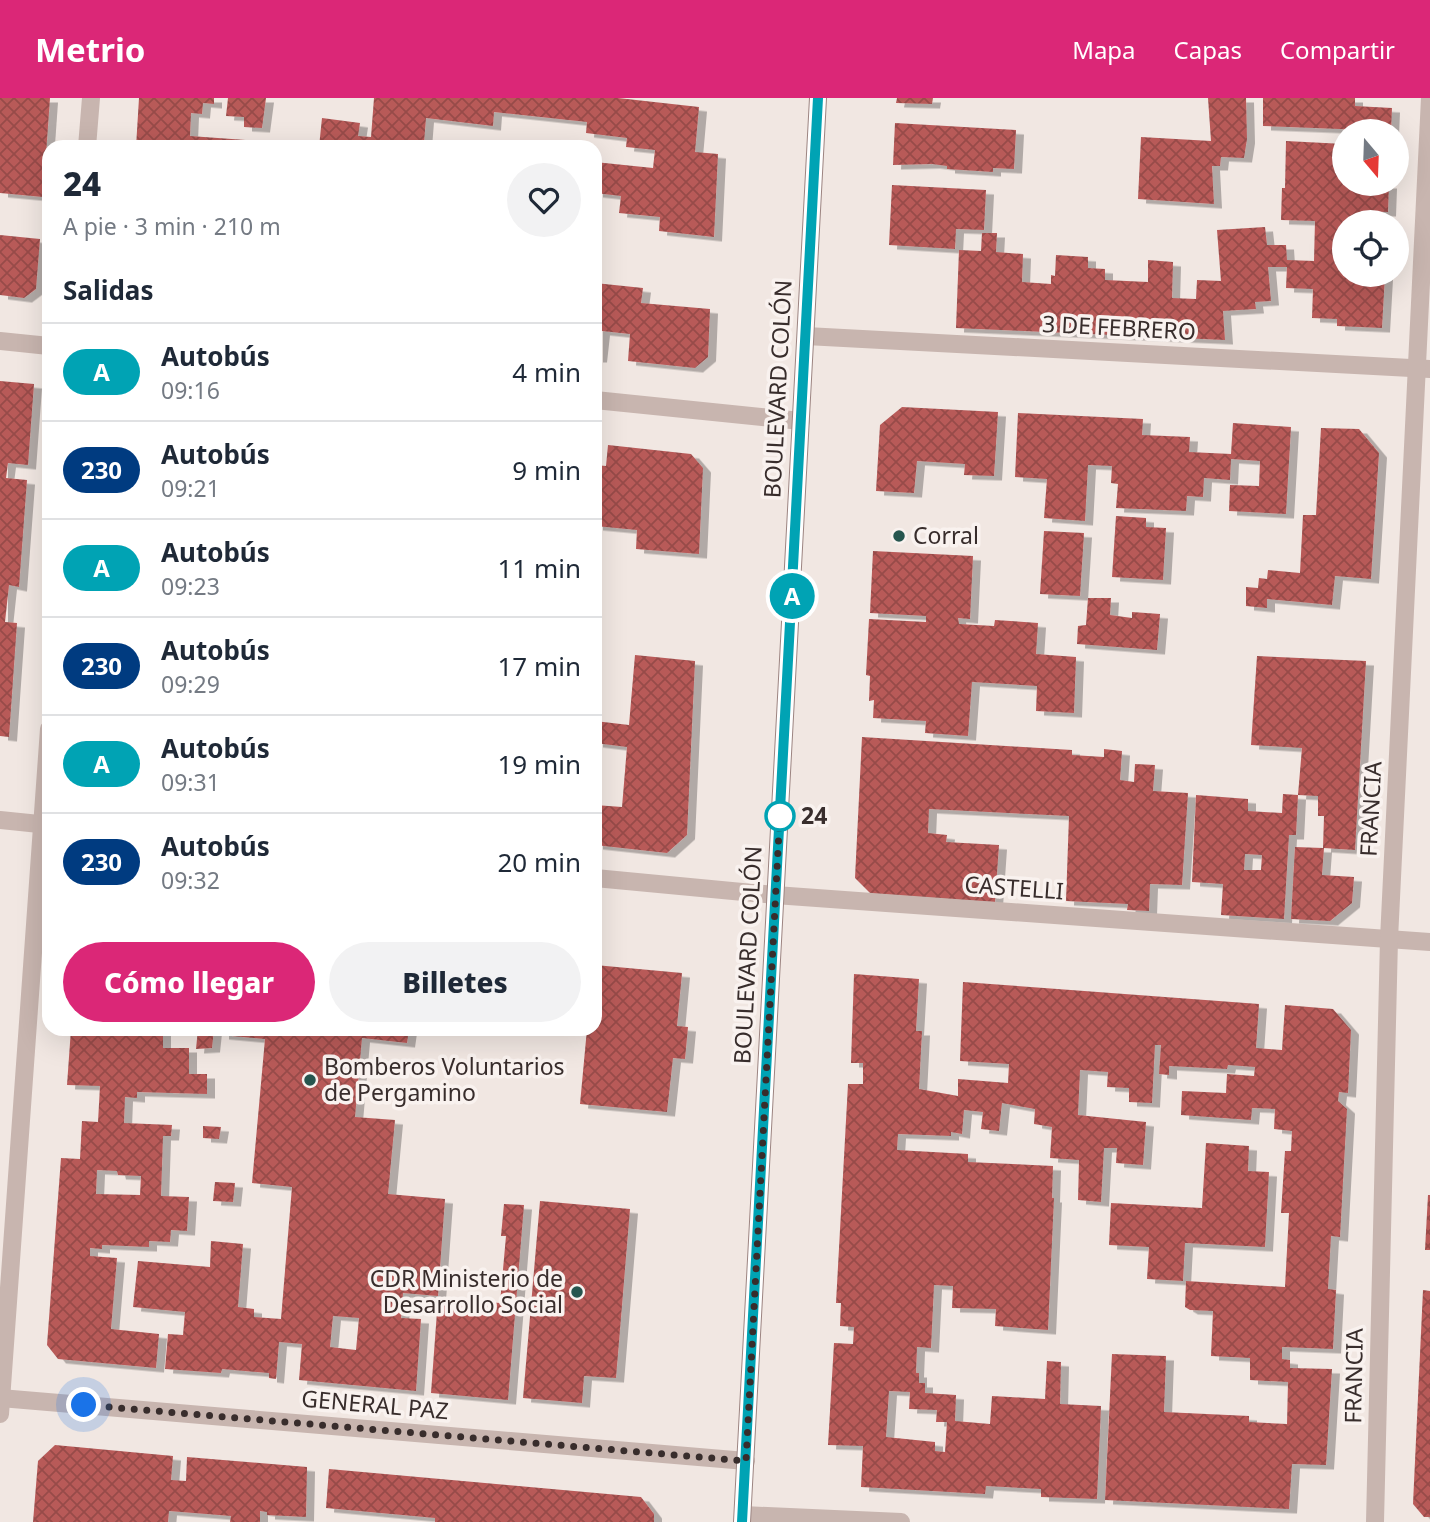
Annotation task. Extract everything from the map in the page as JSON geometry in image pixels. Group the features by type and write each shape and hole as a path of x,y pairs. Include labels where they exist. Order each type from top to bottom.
{"main road":[{"name":"BOULEVARD COLÓN","path":"742,1518 818,98"}],"street":[{"path":"88,140 91,98"},
{"name":"FRANCIA","path":"1375,1522 1389,939 1424,369 1430,98"},
{"name":"3 DE FEBRERO","path":"806,336 1424,369"},
{"path":"0,341 42,345"},
{"path":"602,401 801,421"},
{"path":"0,820 42,825"},
{"path":"0,1404 42,875"},
{"name":"CASTELLI","path":"602,879 775,895 1430,942"},
{"name":"GENERAL PAZ","path":"0,1404 746,1461"},
{"path":"742,1518 901,1522"}],"building":[{"path":"0,98 50,98 47,140 42,140 42,197 0,193"},
{"path":"139,98 214,98 214,104 203,103 202,114 191,113 190,136 246,140 136,140"},
{"path":"228,98 266,98 262,128 244,127 244,117 226,116"},
{"path":"374,98 618,98 699,107 695,152 718,154 714,237 659,231 660,217 619,213 621,196 602,194 602,163 653,168 655,150 626,147 627,138 586,133 587,122 494,112 493,126 426,118 424,140 320,140 322,118 360,123 358,136 371,137"},
{"path":"897,98 933,98 932,104 896,103"},
{"path":"1208,98 1246,98 1247,139 1244,158 1221,157 1220,166 1212,166 1214,204 1138,199 1141,137 1211,141"},
{"path":"1263,98 1355,98 1355,106 1392,108 1392,119 1332,119 1332,129 1263,126"},
{"path":"895,123 1016,130 1014,169 993,168 993,172 947,169 947,166 932,164 893,165"},
{"path":"1286,141 1332,143 1332,196 1389,196 1388,210 1332,210 1332,287 1384,287 1382,328 1337,326 1337,319 1312,318 1313,289 1286,288 1287,267 1268,267 1271,301 1255,302 1256,309 1223,311 1225,340 956,328 959,250 981,251 982,233 997,233 996,252 1023,254 1022,282 1051,284 1051,275 1055,276 1056,255 1088,257 1088,268 1105,269 1105,280 1148,282 1148,260 1173,262 1172,298 1196,299 1197,280 1221,281 1217,230 1265,227 1267,245 1286,245 1287,260 1314,261 1315,221 1281,220 1282,188 1285,188"},
{"path":"892,185 986,190 984,230 956,229 955,249 889,245"},
{"path":"0,235 40,239 36,289 24,298 0,295"},
{"path":"602,284 643,288 641,303 710,309 708,357 695,368 628,361 630,334 602,331"},
{"path":"0,381 34,384 28,465 8,463 6,478 27,480 19,587 9,585 5,622 17,623 9,737 0,736"},
{"path":"902,407 998,412 994,476 964,475 965,464 917,461 914,493 876,491 880,425"},
{"path":"1018,413 1143,419 1142,435 1190,437 1189,452 1231,454 1233,423 1291,427 1286,514 1229,511 1230,485 1259,486 1260,461 1231,459 1230,480 1204,478 1203,497 1187,496 1186,511 1116,508 1118,484 1111,483 1112,466 1088,465 1085,521 1044,518 1047,479 1015,477"},
{"path":"1321,428 1359,429 1379,453 1371,579 1335,576 1332,605 1267,599 1267,608 1246,606 1246,587 1258,588 1259,578 1267,579 1268,570 1300,573 1303,515 1316,515"},
{"path":"608,445 691,454 703,468 699,554 636,549 637,530 602,527 602,466 606,466"},
{"path":"1116,516 1146,518 1146,527 1166,528 1163,580 1112,577"},
{"path":"1044,531 1084,533 1080,596 1040,594"},
{"path":"873,551 973,556 970,619 958,618 959,624 994,626 995,620 1038,623 1036,654 1076,657 1074,713 1036,711 1037,686 972,682 968,736 925,733 926,721 873,718 874,700 869,701 870,676 866,675 869,619 926,622 926,616 870,613"},
{"path":"1088,598 1111,598 1110,615 1132,618 1132,612 1160,614 1157,650 1077,644 1078,626 1086,625"},
{"path":"635,655 695,661 687,835 667,853 602,846 602,806 622,807 627,747 602,744 602,722 629,725"},
{"path":"1257,656 1366,661 1355,850 1324,848 1322,875 1354,877 1352,903 1330,921 1291,919 1295,847 1323,848 1324,816 1318,816 1318,796 1298,795 1302,748 1251,745"},
{"path":"862,737 1072,750 1072,755 1104,757 1104,749 1122,751 1120,780 1134,782 1135,764 1155,765 1153,791 1188,793 1182,885 1150,884 1149,911 1127,910 1128,904 1066,901 1069,816 929,809 928,833 947,835 946,842 999,845 995,902 872,895 855,878"},
{"path":"1283,794 1298,795 1296,835 1289,835 1284,919 1221,915 1223,884 1192,882 1196,795 1248,799 1248,811 1282,813","holes":["1245,854 1262,855 1261,870 1244,870"]},
{"path":"602,966 682,973 677,1026 688,1027 685,1059 673,1058 667,1112 580,1104 586,1036 602,1036"},
{"path":"854,974 919,979 916,1031 922,1031 919,1089 958,1096 958,1079 1008,1083 1009,1064 960,1061 963,982 1259,1004 1256,1048 1282,1050 1285,1005 1333,1009 1351,1030 1348,1093 1339,1092 1338,1101 1347,1109 1340,1237 1331,1236 1328,1289 1336,1290 1333,1349 1282,1347 1282,1359 1290,1360 1290,1368 1332,1369 1326,1465 1292,1464 1289,1509 1105,1500 1112,1354 1166,1356 1164,1412 1249,1416 1249,1422 1287,1424 1288,1382 1250,1380 1250,1358 1211,1356 1213,1311 1190,1310 1185,1307 1186,1281 1285,1287 1289,1213 1281,1213 1285,1151 1291,1151 1292,1131 1274,1129 1275,1109 1252,1108 1251,1120 1181,1115 1182,1091 1226,1093 1227,1074 1254,1076 1255,1067 1228,1065 1227,1069 1169,1066 1169,1075 1159,1074 1161,1045 1155,1045 1152,1103 1129,1102 1129,1088 1107,1087 1108,1072 1080,1070 1078,1115 1146,1122 1143,1165 1116,1163 1117,1148 1104,1148 1101,1202 1078,1200 1079,1160 1050,1158 1052,1127 1034,1124 1035,1109 1002,1103 999,1131 981,1129 983,1112 964,1110 962,1134 898,1134 897,1150 968,1154 968,1162 1053,1166 1048,1330 995,1326 996,1309 952,1308 953,1286 934,1285 931,1348 917,1347 916,1373 919,1373 919,1383 925,1383 925,1393 956,1395 955,1421 990,1424 992,1396 1045,1399 1047,1361 1061,1362 1060,1404 1101,1406 1097,1499 1041,1497 1041,1489 986,1486 985,1494 861,1487 863,1446 828,1445 834,1343 853,1344 854,1327 840,1326 841,1303 836,1303 848,1084 863,1084 863,1063 851,1063","holes":["889,1391 910,1392 909,1409 937,1410 936,1422 947,1422 945,1452 935,1451 935,1442 886,1437"]},
{"path":"70,1036 163,1036 163,1048 189,1048 189,1074 207,1074 207,1094 137,1092 137,1098 125,1097 124,1123 172,1125 171,1136 163,1136 161,1196 189,1197 187,1231 171,1230 170,1242 149,1241 149,1247 102,1245 102,1249 90,1248 90,1256 117,1258 111,1329 159,1334 156,1368 58,1359 47,1345 61,1158 80,1159 82,1121 98,1122 100,1086 67,1085","holes":["97,1170 117,1171 118,1175 141,1176 140,1195 96,1194"]},
{"path":"197,1036 213,1036 212,1048 196,1049"},
{"path":"232,1036 408,1036 407,1043 362,1038 355,1117 395,1120 388,1194 445,1199 438,1296 403,1293 401,1318 421,1319 416,1391 299,1380 302,1344 279,1342 276,1379 269,1378 269,1373 222,1369 221,1373 165,1369 168,1334 183,1335 185,1312 133,1307 138,1261 210,1267 211,1241 243,1244 238,1307 254,1309 254,1317 281,1319 292,1187 252,1183 265,1039","holes":["333,1316 359,1318 356,1350 330,1347"]},
{"path":"203,1126 221,1127 219,1139 203,1138"},
{"path":"1206,1143 1249,1146 1248,1171 1269,1172 1265,1247 1185,1243 1183,1281 1147,1279 1149,1247 1109,1245 1111,1203 1202,1208"},
{"path":"215,1182 235,1183 233,1202 213,1201"},
{"path":"1428,1195 1430,1250 1425,1250"},
{"name":"CDR Ministerio de Desarrollo Social","path":"540,1201 630,1209 616,1378 584,1376 582,1403 523,1398"},
{"path":"504,1204 524,1205 508,1400 431,1393 438,1298 500,1303 506,1236 501,1236"},
{"path":"1423,1290 1430,1291 1430,1517 1424,1517 1413,1504"},
{"path":"55,1445 173,1456 171,1480 186,1481 187,1457 307,1467 306,1517 267,1515 267,1512 260,1511 260,1522 230,1522 231,1516 169,1511 168,1522 33,1522 38,1461"},
{"path":"329,1469 641,1497 654,1514 654,1522 435,1522 435,1518 326,1508"}],"bus line":[{"name":"A","path":"742,1522 818,98"}],"place":[{"name":"Corral","path":"899,536"},
{"name":"24","path":"780,816"},
{"name":"Bomberos Voluntarios de Pergamino","path":"310,1080"},
{"name":"CDR Ministerio de Desarrollo Social","path":"577,1292"}],"route":[{"path":"84,1405 746,1461 780,812 780,816"}]}
